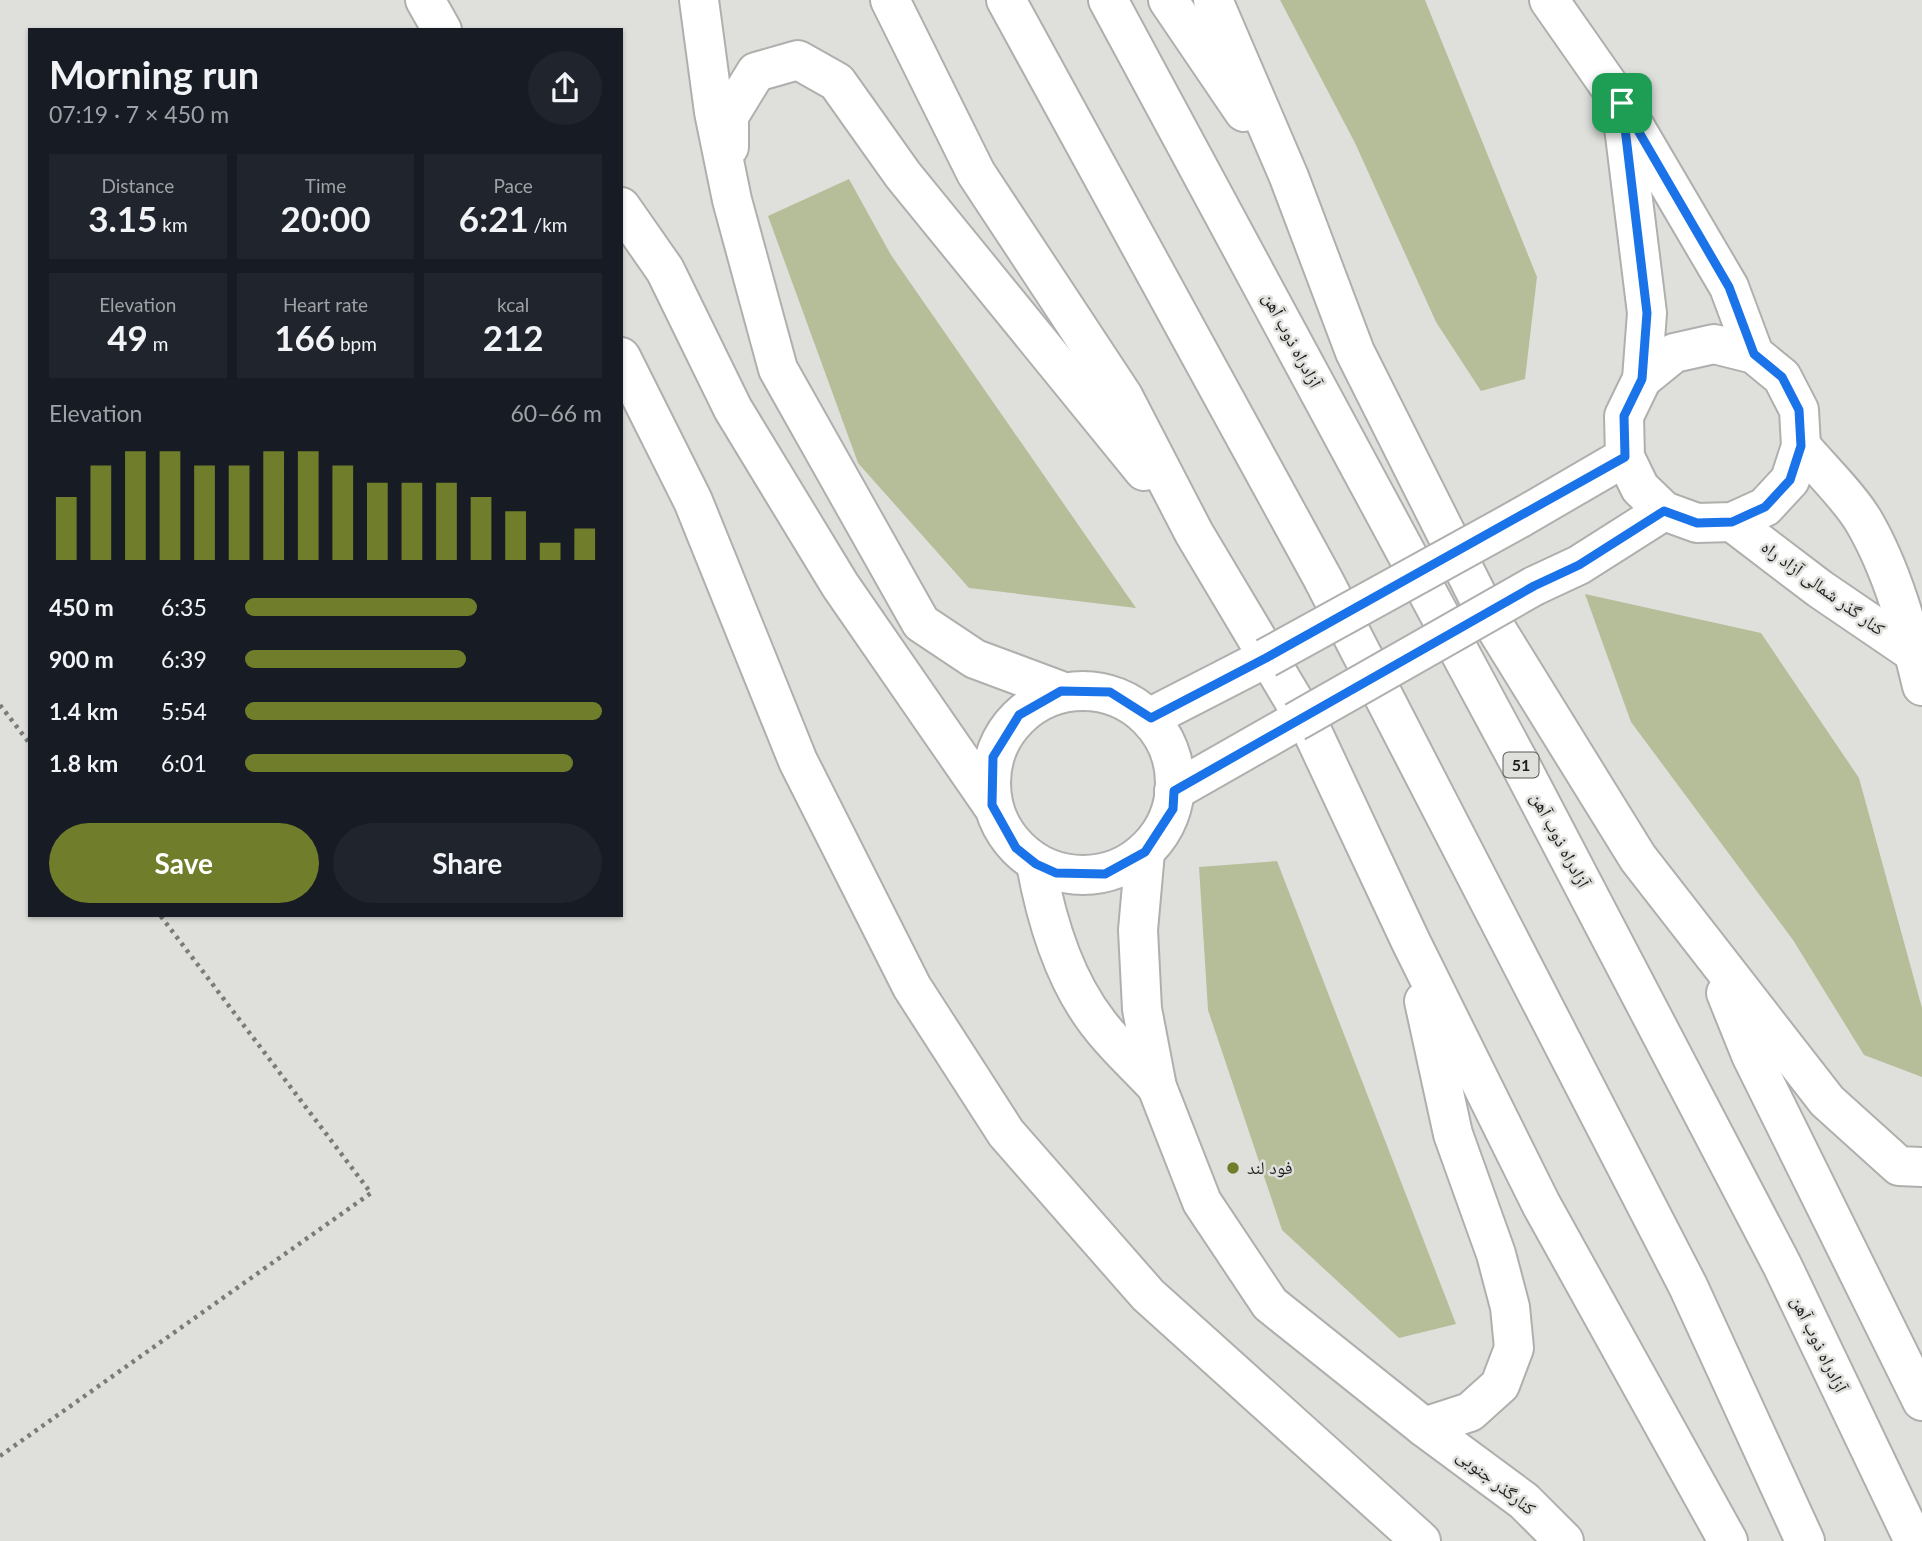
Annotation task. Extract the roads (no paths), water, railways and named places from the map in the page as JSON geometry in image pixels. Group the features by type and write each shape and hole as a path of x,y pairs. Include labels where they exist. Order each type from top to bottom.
{"main road":[{"path":"425,0 441,28"},
{"path":"699,0 714,112 732,200 778,369 921,623 975,659 1061,691 1110,692 1151,718 1174,760 1173,809 1145,852 1138,930 1142,1009 1157,1087"},
{"path":"890,0 976,173 1123,396 1194,533 1312,731 1411,942 1541,1204 1728,1541"},
{"path":"1006,0 1348,628 1688,1286 1805,1541"},
{"name":"آزادراه ذوب آهن","path":"1108,0 1533,789 1782,1265 1914,1541"},
{"path":"1168,0 1289,177"},
{"path":"1213,0 1289,177 1355,352 1484,609 1638,858 1827,1101 1899,1166 1922,1167"},
{"path":"1549,0 1622,103 1729,287 1754,354"},
{"path":"732,200 729,116 756,72 798,60 837,82 903,176 1194,533"},
{"path":"1622,103 1647,313 1642,379 1624,416 1625,457 1640,488 1664,511 1697,523 1732,522 1765,507 1790,480 1801,446 1799,410 1782,377 1754,354 1714,344 1674,353 1642,379"},
{"path":"623,210 665,270 733,409 840,585 992,805 1016,848 1036,864 1056,873 1105,874 1145,852"},
{"path":"623,361 693,501 798,761 912,987 1006,1133 1148,1295 1421,1541"},
{"name":"کنار گذر شمالی آزاد راه","path":"1801,446 1862,519 1884,565 1918,670"},
{"path":"1151,718 1520,519 1625,457"},
{"path":"1174,791 1534,586 1579,565 1664,511"},
{"name":"کنار گذر شمالی آزاد راه","path":"1732,522 1820,589 1918,670"},
{"path":"992,805 993,757 1019,715 1061,691"},
{"path":"1036,864 1045,912 1065,966 1097,1023 1157,1087"},
{"path":"1411,942 1453,1135 1496,1254 1510,1307 1514,1348 1500,1385 1469,1412 1424,1427"},
{"path":"1708,949 1751,1055 1922,1401"},
{"name":"کنارگذر جنوبی","path":"1157,1087 1202,1202 1270,1304 1424,1427 1524,1501 1564,1541"}],"place":[{"name":"فود لند","path":"1233,1168"}]}
